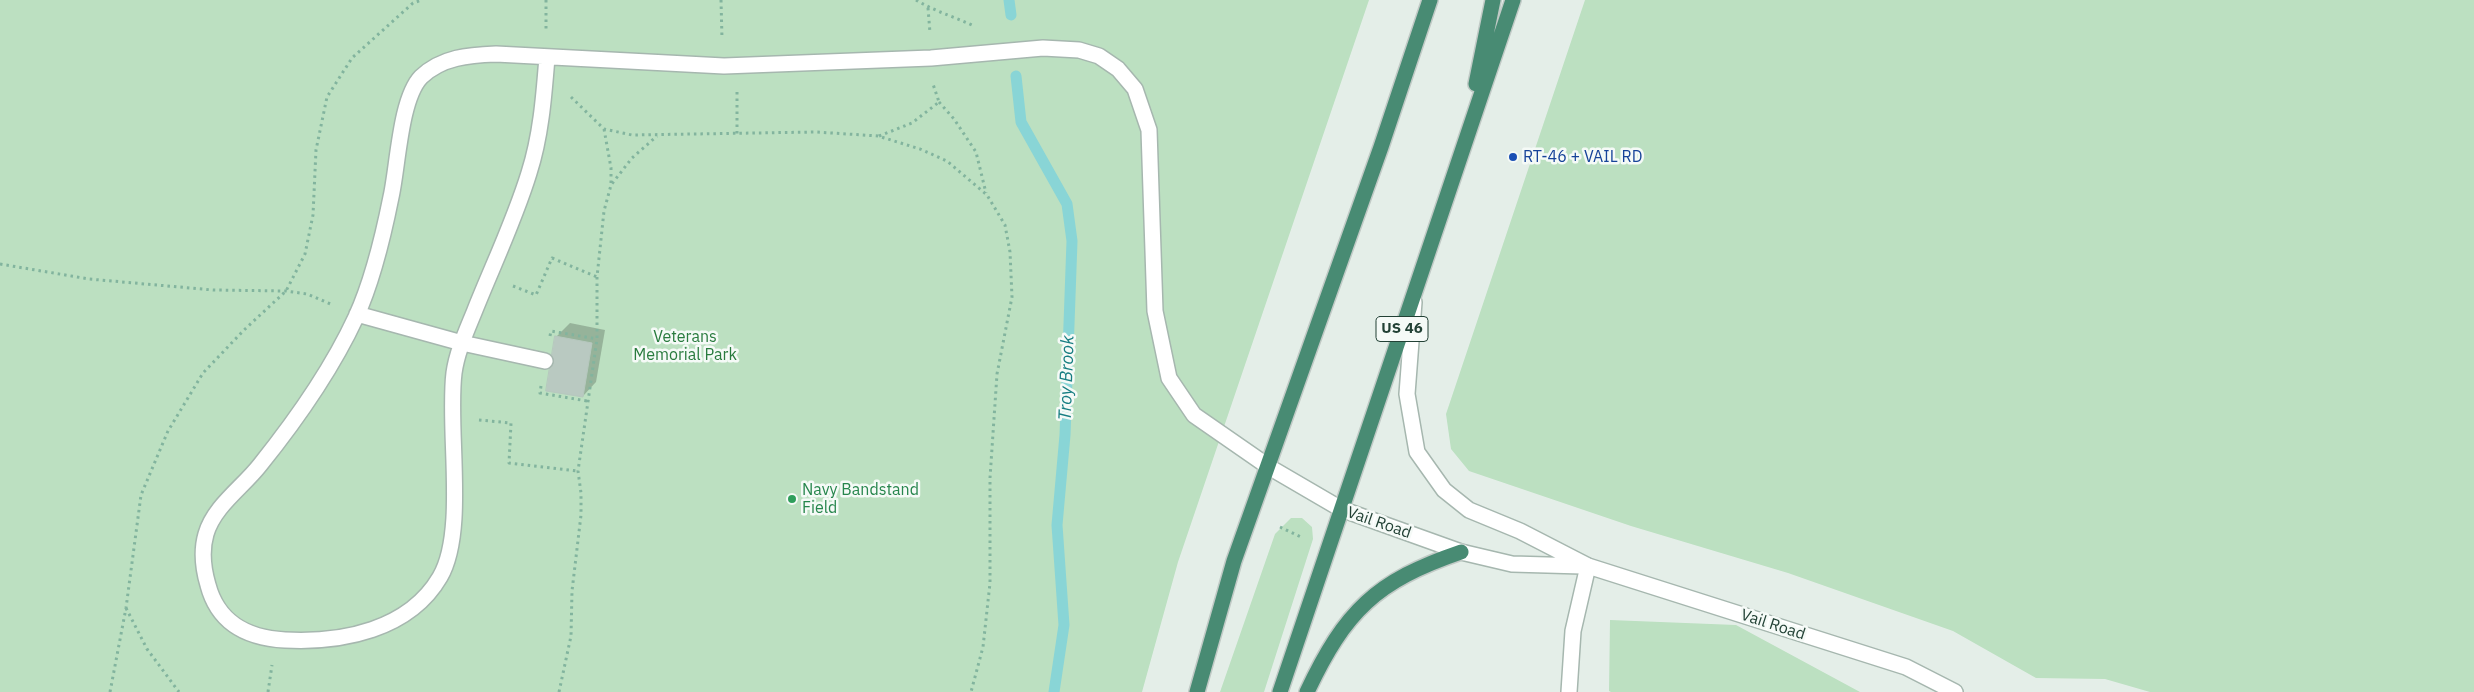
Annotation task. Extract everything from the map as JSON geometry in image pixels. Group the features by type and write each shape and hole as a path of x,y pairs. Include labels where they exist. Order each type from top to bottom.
{"highway":[{"path":"1196,692 1234,561 1269,467 1430,0"},
{"path":"1462,149 1493,0"},
{"name":"US 46","path":"1280,692 1326,548 1342,509 1513,0"},
{"path":"1307,692 1322,660 1350,619 1366,600 1395,580 1429,563 1461,552"}],"street":[{"name":"Vail Road","path":"546,57 541,116 530,172 462,343 454,368 453,534 446,564 441,576 431,590 410,610 400,617 364,633 326,640 262,638 238,628 219,612 208,587 202,558 206,533 214,515 258,467 328,373 357,314 379,251 391,198 408,98 420,78 440,63 463,55 496,54 730,66 899,60 1043,48 1079,50 1099,56 1118,69 1135,89 1149,130 1155,311 1169,378 1194,415 1269,467 1342,509 1461,552 1512,564 1588,566"},
{"name":"Vail Road","path":"1415,290 1407,394 1417,452 1444,490 1468,510 1520,531 1588,566 1906,667 1955,692"},
{"path":"357,314 462,343 545,361"},
{"path":"1569,692 1573,631 1588,566"}],"path":[{"path":"110,692 126,608 141,495 168,431 203,373 244,330 286,292 305,254 313,215 316,150 327,97 352,58 414,2 422,0"},
{"path":"720,0 730,66 737,134"},
{"path":"916,0 928,8 952,15 975,26"},
{"path":"928,8 930,36"},
{"path":"545,72 604,129 632,135 658,136 816,132 878,136 920,148 947,161 966,175 987,195"},
{"path":"932,81 939,102 954,119 976,152 987,195 1005,226 1010,252 1012,297 997,374 990,478 990,583 983,647 971,692"},
{"path":"878,136 912,123 939,102"},
{"path":"559,692 571,636 572,591 581,515 578,471 597,340 597,277 604,211 611,186 611,168 604,129"},
{"path":"611,186 632,158 658,136"},
{"path":"536,295 552,258 597,277"},
{"path":"0,264 89,279 213,290 307,294 357,314"},
{"path":"511,423 509,463 578,471"},
{"path":"1280,528 1308,540"},
{"path":"126,608 147,649 179,692"}],"green space":[{"name":"Veterans Memorial Park","path":"0,0 1369,0 1178,562 1142,692 0,692"},
{"path":"1585,0 2474,0 2474,692 2150,692 2105,679 2036,678 1953,631 1788,573 1631,526 1469,471 1451,449 1446,414"},
{"path":"1291,518 1302,518 1312,527 1313,539 1264,692 1220,692 1275,534"},
{"path":"1610,620 1736,625 1860,692 1611,692 1609,691"}],"building":[{"path":"555,336 592,343 583,397 546,391"}],"waterway":[{"name":"Troy Brook","path":"1009,0 1011,15"},
{"name":"Troy Brook","path":"1016,76 1021,122 1067,204 1072,241 1065,435 1057,525 1064,625 1054,692"}],"place":[{"name":"RT-46 + VAIL RD","path":"1513,157"},
{"name":"Navy Bandstand Field","path":"792,499"}]}
